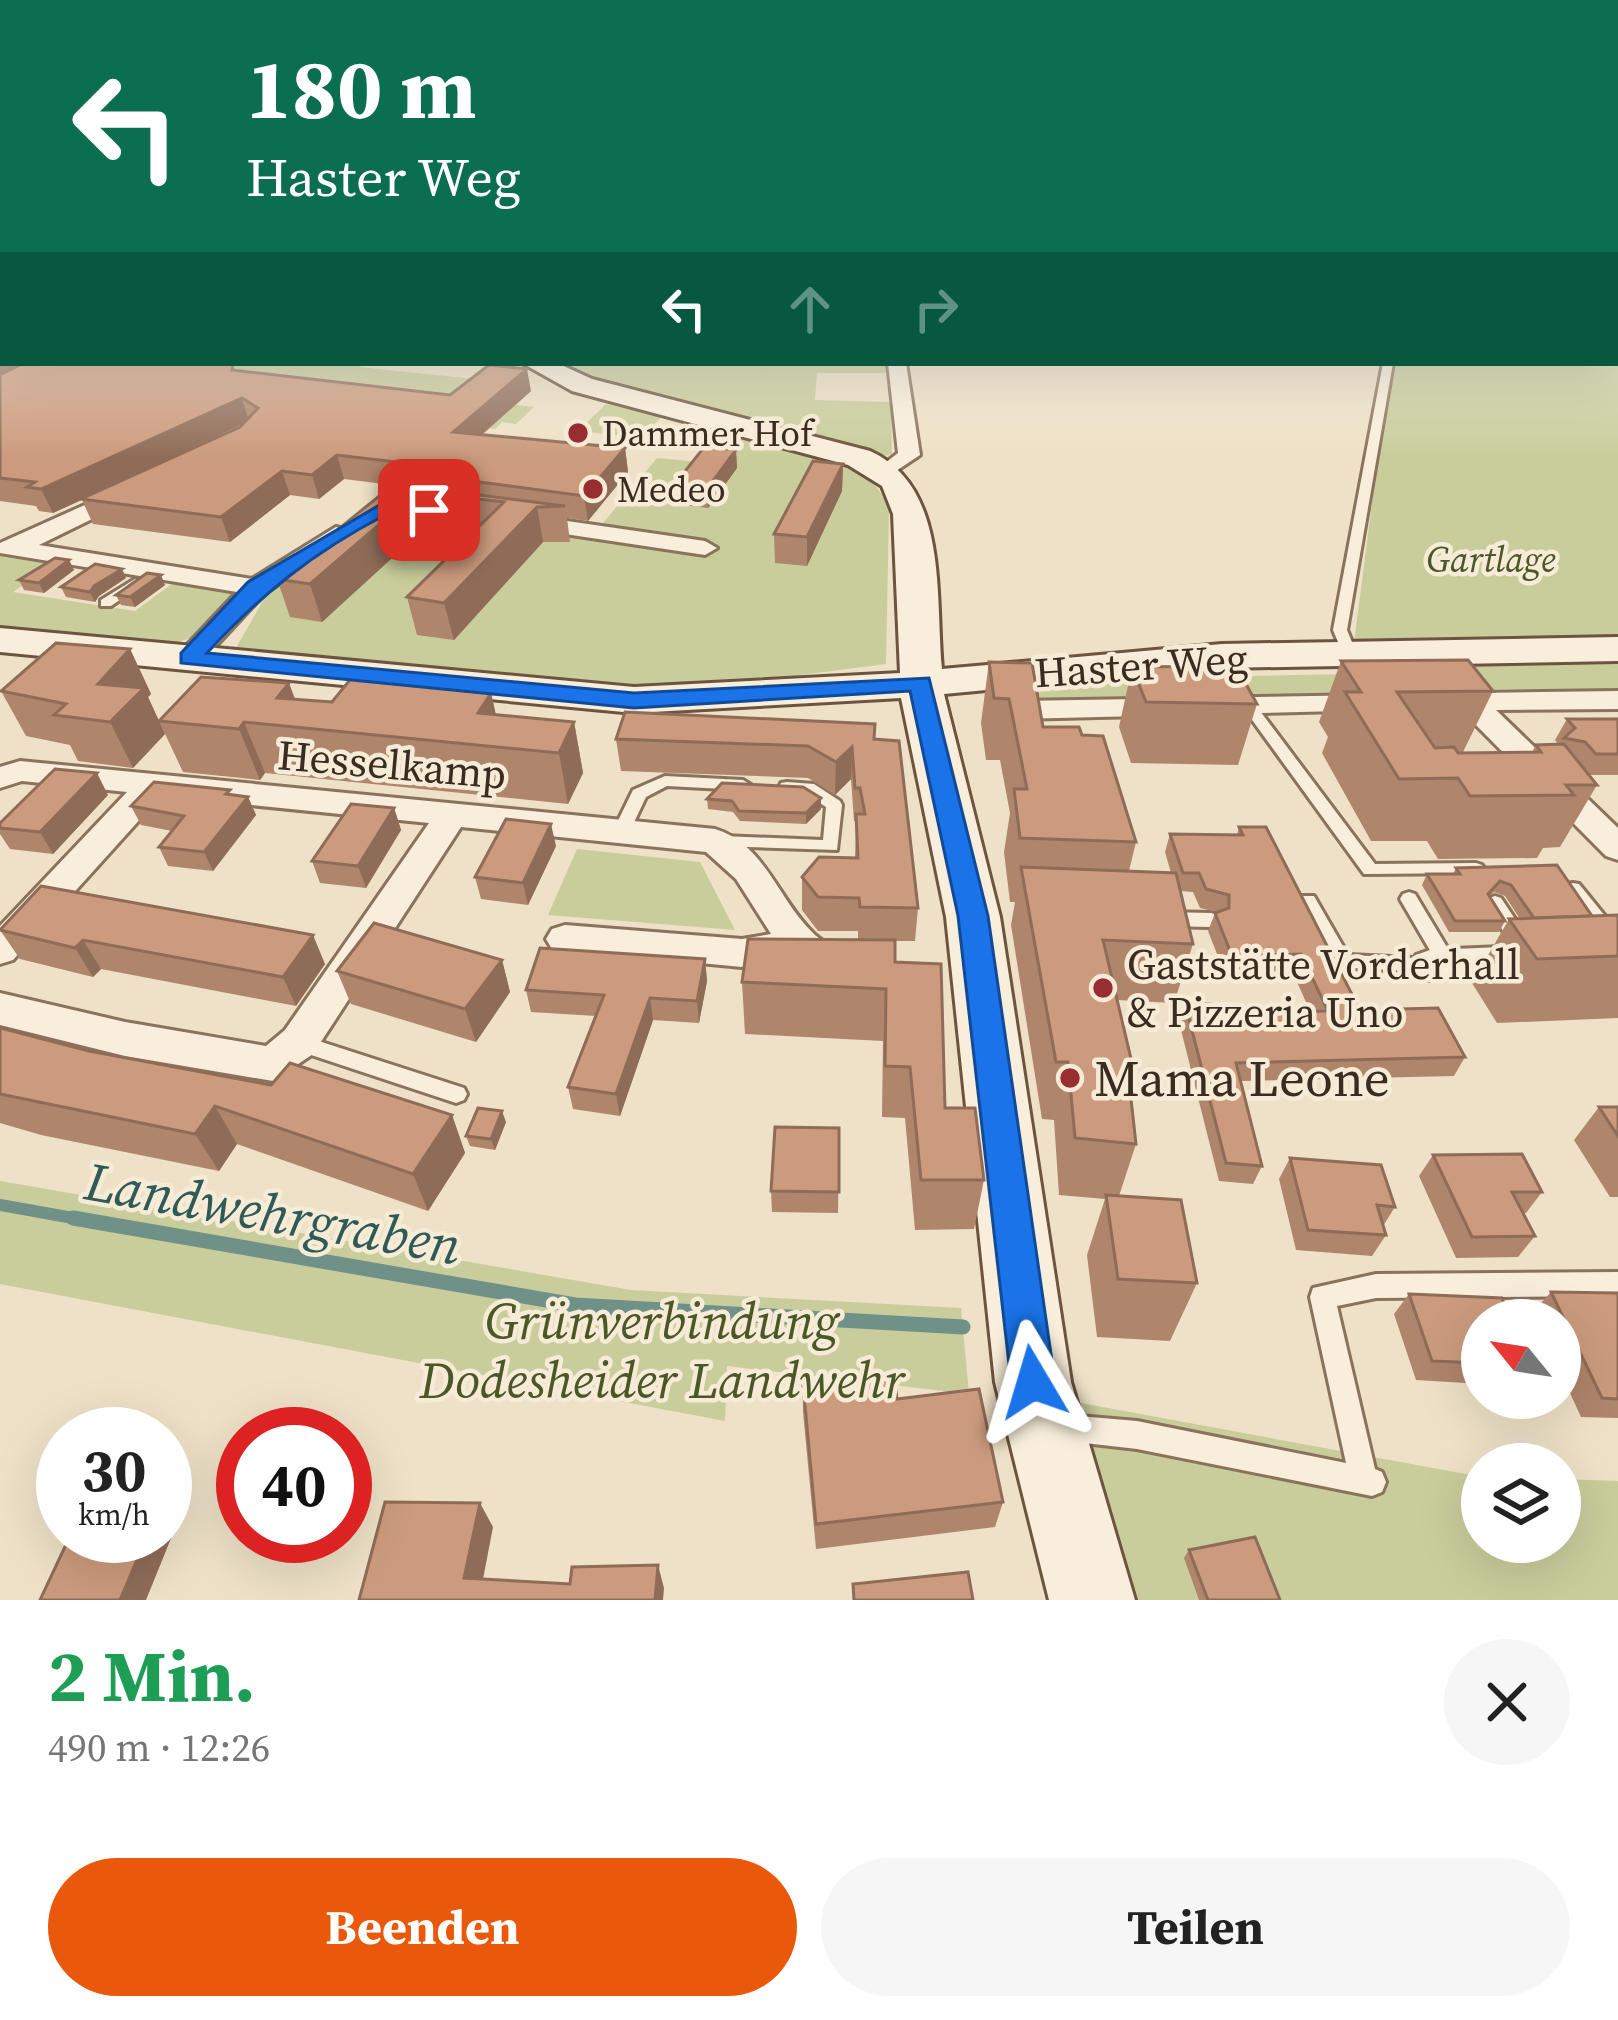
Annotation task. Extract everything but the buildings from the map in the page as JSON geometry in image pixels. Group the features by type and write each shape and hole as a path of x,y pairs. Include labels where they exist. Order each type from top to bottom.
{"street":[{"path":"541,366 582,385 886,470 902,485 910,514 920,683 977,944 1042,1426 1092,1600"},
{"path":"886,470 909,454 897,366"},
{"path":"7,548 141,486"},
{"path":"490,518 705,548"},
{"path":"189,658 256,587 365,520"},
{"path":"7,548 93,567 153,570 256,587"},
{"name":"Haster Weg","path":"0,640 632,708 1222,656 1618,649"},
{"path":"1424,651 1468,702 1618,848"},
{"name":"Haster Weg","path":"1018,710 1618,700"},
{"name":"Hesselkamp","path":"0,778 20,771 715,842"},
{"path":"0,950 154,784"},
{"path":"0,1009 124,1039 273,1064 299,1042 452,813"},
{"path":"715,842 742,856 797,944 814,958 865,968"},
{"path":"565,939 742,953 797,944"},
{"path":"1438,964 1618,958"}],"lane":[{"path":"1350,654 1340,630 1387,366"},
{"path":"106,603 153,570"},
{"path":"1249,706 1370,870 1500,868"},
{"path":"622,832 639,794 665,781 808,788 834,805 830,846 715,842"},
{"path":"1573,889 1618,945"},
{"path":"1308,901 1342,962 1438,964 1408,899"},
{"path":"1495,903 1532,960"},
{"path":"1141,918 1211,920"},
{"path":"299,1042 456,1094"},
{"path":"1042,1426 1137,1435 1368,1482 1322,1297 1376,1286 1618,1284"}],"green space":[{"path":"208,366 360,366 494,381 472,400 534,407 516,424 502,422 495,429 439,422 348,393"},
{"path":"557,366 888,366 889,373 817,373 815,400 891,402 892,454 883,456 579,376"},
{"name":"Gartlage","path":"1390,366 1618,366 1618,690 1442,689 1032,707 1028,692 1150,678 1350,674"},
{"path":"606,404 663,415 642,438 578,431"},
{"path":"722,431 844,463 880,492 889,512 886,664 693,689 636,691 233,653 268,592 399,509 594,534 657,458 699,462"},
{"path":"0,552 59,560 13,592 135,611 180,578 227,586 232,597 193,637 167,646 0,632"},
{"path":"577,849 700,862 735,930 548,915"},
{"name":"Grünverbindung Dodesheider Landwehr","path":"0,1181 631,1290 961,1308 969,1394 727,1366 725,1421 0,1284"},
{"path":"1070,1401 1461,1473 1461,1563 1581,1563 1581,1480 1618,1481 1618,1600 1125,1600"}],"waterway":[{"name":"Landwehrgraben","path":"0,1205 78,1219"},
{"name":"Landwehrgraben","path":"73,1218 78,1219"},
{"name":"Landwehrgraben","path":"78,1219 575,1305 963,1327"},
{"name":"Landwehrgraben","path":"78,1219 90,1221"}],"place":[{"name":"Dammer Hof","path":"578,433"},
{"name":"Medeo","path":"593,489"},
{"name":"Gaststätte Vorderhall & Pizzeria Uno","path":"1103,988"},
{"name":"Mama Leone","path":"1070,1078"}],"route":[{"path":"429,510 388,506 336,537 256,587 189,658 634,700 920,683 927,732 973,916 1033,1382"}]}
